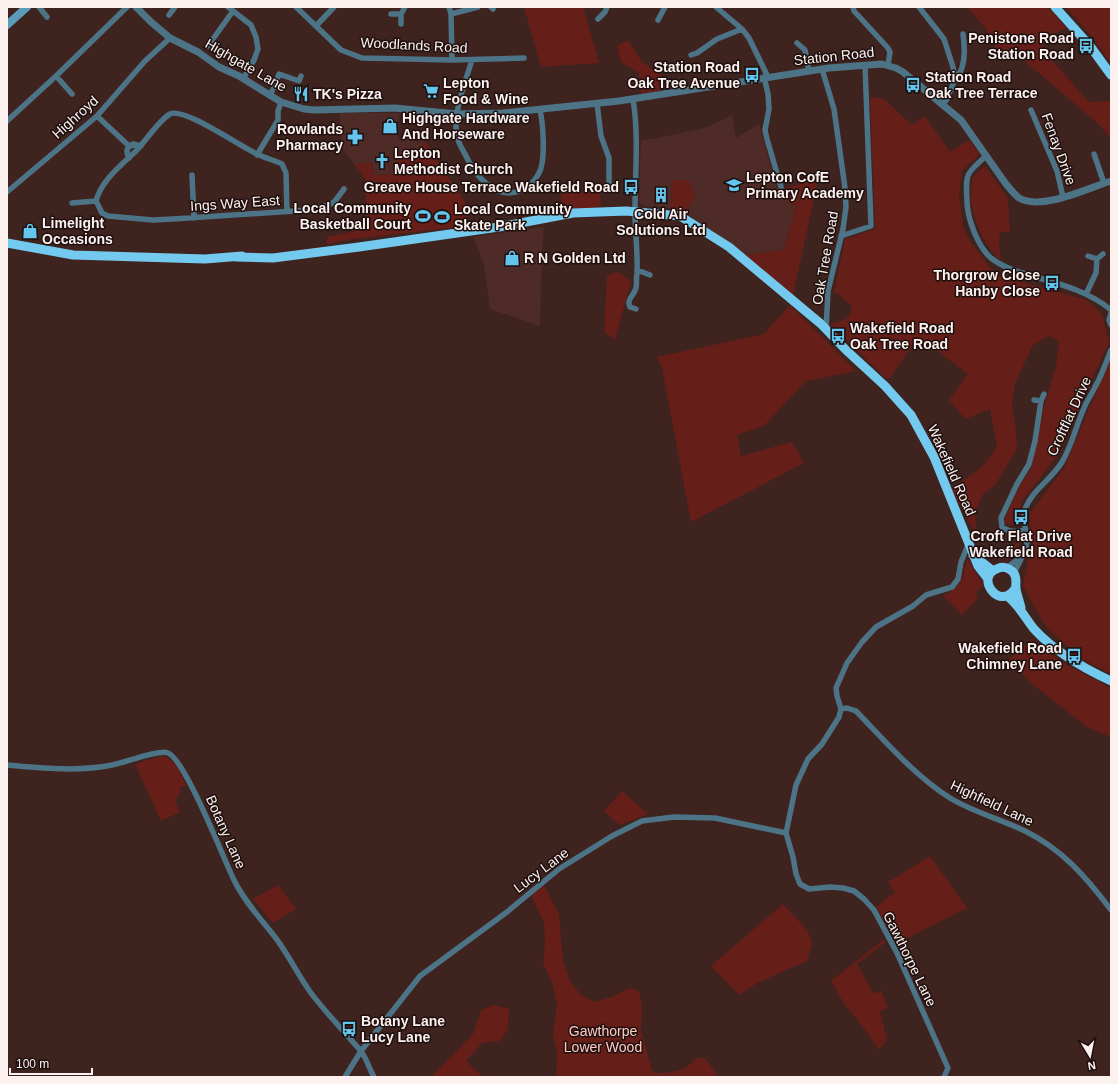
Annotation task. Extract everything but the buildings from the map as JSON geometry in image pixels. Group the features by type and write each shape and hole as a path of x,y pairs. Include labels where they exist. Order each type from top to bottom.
{"highway":[{"path":"1055,7 1090,46 1111,75"},
{"name":"Wakefield Road","path":"7,243 73,255 205,259 285,251 319,251 366,246 499,227 573,213 631,212 680,216 729,247 820,324 826,332 885,386 911,415 934,457 968,545 978,566 988,580 989,588 995,594 999,596 1007,596 1013,600 1033,628 1054,648 1068,658 1111,681"},
{"name":"Wakefield Road","path":"973,555 993,571"},
{"path":"988,580 993,571 1000,568 1010,571"},
{"name":"Wakefield Road","path":"1010,571 1016,578 1016,587 1023,613"},
{"path":"1007,596 1014,591 1016,587"}],"main road":[{"path":"7,24 27,7"}],"street":[{"path":"39,7 47,16"},
{"path":"7,121 127,7"},
{"name":"Highgate Lane","path":"136,7 170,38 198,52 219,67 243,79 281,102 297,107 314,110 395,108 458,114 503,113 619,101"},
{"path":"169,16 176,7"},
{"name":"Woodlands Road","path":"296,7 341,50 362,58 452,60 524,58"},
{"path":"316,26 334,7"},
{"path":"401,24 401,14 405,7"},
{"path":"449,7 451,14 452,60"},
{"path":"451,14 478,7"},
{"path":"598,19 605,12 607,7"},
{"path":"658,20 665,7"},
{"path":"716,7 742,29 749,38 766,77 769,109 765,130 781,187"},
{"path":"853,7 854,11 888,48 890,52 888,65"},
{"path":"919,7 944,38 955,79"},
{"path":"208,46 230,9 251,25 256,37 258,49 254,60 243,79"},
{"path":"391,14 401,14"},
{"path":"691,55 697,53 717,39 742,29"},
{"path":"943,104 947,99 955,79 961,69 964,45 963,34"},
{"name":"Highroyd","path":"7,192 97,116 145,61 170,38"},
{"path":"797,43 806,50 809,71"},
{"path":"472,60 458,105 456,132 468,162 481,179 496,191 516,192 526,188 533,182 541,170 543,130 540,110"},
{"name":"Station Road","path":"619,101 822,69 882,64 888,65 903,72 961,120 986,156 1014,193 1020,198 1032,202 1039,202 1063,197 1109,182"},
{"path":"842,236 871,226 865,65"},
{"name":"Oak Tree Road","path":"822,69 834,109 846,188 846,207 842,236 828,291 826,332"},
{"path":"270,96 279,74 300,81 302,76"},
{"path":"56,76 72,94"},
{"path":"633,99 637,133 631,212 637,270 636,289 628,304 630,307 636,309"},
{"path":"257,155 278,120 278,112 281,102"},
{"path":"597,103 601,136 609,158 609,185"},
{"name":"Fenay Drive","path":"1031,110 1057,171 1063,197"},
{"name":"Ings Way East","path":"170,114 191,117 257,155 279,162 285,168 287,212 153,220 108,216 102,213 96,201 98,192 112,175 170,114"},
{"path":"97,116 129,146"},
{"path":"129,146 133,144 141,146"},
{"path":"129,146 127,150 129,158"},
{"path":"1094,154 1109,182"},
{"path":"986,156 971,170 967,176 967,210 972,228 979,242 991,258 1013,270 1052,281 1086,294 1103,303 1111,310"},
{"path":"192,175 194,218"},
{"path":"287,212 319,208 329,205 335,201 344,189"},
{"path":"72,203 96,201"},
{"path":"1086,294 1096,274 1097,259 1103,254"},
{"path":"1088,256 1097,259"},
{"path":"637,270 650,275"},
{"path":"1111,313 1109,320 1111,325"},
{"name":"Croftflat Drive","path":"1010,571 1021,558 1026,545 1024,520 1028,502 1063,461 1084,408 1100,378 1111,350"},
{"name":"Croftflat Drive","path":"1024,530 1015,532 1007,531 1002,527 1000,518 1028,464 1034,441 1041,401 1044,394"},
{"path":"1034,400 1041,401"},
{"path":"786,833 796,785 808,759 822,744 836,723 841,709 836,688 847,663 862,642 876,627 913,606 926,595 952,587 958,579 961,562 968,545"},
{"path":"1010,571 1021,558"},
{"name":"Highfield Lane","path":"841,709 847,708 856,712 919,774 949,797 968,808 1024,830 1059,852 1086,878 1111,910"},
{"name":"Botany Lane","path":"7,765 69,770 110,766 159,752 168,752 172,755 201,806 235,882 277,939 311,993 334,1022 361,1051 374,1077"},
{"name":"Lucy Lane","path":"345,1077 361,1051 420,976 507,912 559,869 612,836 642,821 674,817 715,818 786,833"},
{"name":"Gawthorpe Lane","path":"786,833 796,874 800,884 809,889 830,887 854,891 874,910 897,953 948,1068 944,1077"}],"shaded area":[{"path":"340,113 399,113 398,139 425,141 399,174 373,175 372,164 354,164 342,148"},
{"name":"Lepton CofE Primary Academy","path":"732,115 736,138 759,124 779,196 796,207 784,250 745,255 686,213 694,195 672,180 671,208 644,206 639,203 641,140 653,139 708,127"},
{"path":"544,227 540,326 490,309 484,265 473,237"}],"green space":[{"path":"524,7 583,7 599,63 541,67"},
{"path":"967,7 1048,7 1066,28 1046,37 1042,49 1089,102 1111,101 1111,138 1095,121 1020,57 996,49 987,30"},
{"path":"1066,7 1109,7 1111,9 1111,64 1093,38"},
{"path":"628,40 642,62 662,75 660,91 641,94 639,73 621,62 617,46"},
{"path":"870,97 884,99 912,125 925,116 950,152 969,140 980,154 962,171 959,194 963,227 970,241 996,275 1087,300 1102,314 1109,342 1057,456 1022,501 1020,523 1011,525 1004,523 1005,518 1018,489 1031,468 1044,407 1056,367 1059,341 1049,336 1033,345 1015,383 1012,406 1016,430 1017,449 995,485 983,494 975,514 977,536 951,489 982,467 997,447 990,409 965,419 949,400 968,374 919,337 888,380 830,325 848,318 852,307 840,295 834,292 845,239 875,229"},
{"path":"425,141 466,204 468,226 353,239 327,244 327,237 366,229 365,178 354,164 372,163 373,175 398,174 398,154 417,153"},
{"path":"985,166 1008,198 1010,232 1000,232 999,244 1001,261 990,249 982,235 975,219 971,203 972,177"},
{"path":"818,179 793,296 745,255 784,250 796,207 779,196 778,190"},
{"path":"672,180 689,180 695,195 686,213 671,208"},
{"path":"600,191 601,207 562,211 561,192"},
{"path":"617,271 631,281 615,340 604,332 607,276"},
{"path":"790,305 856,371 806,381 764,426 737,435 741,456 792,442 804,463 691,522 662,368 657,357 764,334"},
{"path":"1111,357 1111,674 1080,658 1046,627 1023,586 1032,539 1030,513 1064,468"},
{"path":"1019,538 1020,542 1018,550 1004,563"},
{"path":"967,558 983,585 975,594 978,598 962,615 943,596 959,585"},
{"path":"1032,639 1065,664 1111,688 1111,737 1087,727 1036,687 1008,660"},
{"path":"161,756 170,759 174,763 180,771 186,785 180,788 181,792 175,801 180,812 161,821 135,764"},
{"path":"622,791 648,814 620,825 604,811"},
{"path":"930,856 967,908 897,943 876,907 895,892 888,882"},
{"path":"278,885 296,909 273,923 253,899"},
{"name":"Gawthorpe Lower Wood","path":"544,885 559,915 563,961 570,981 581,995 595,1002 614,996 629,988 639,991 642,1007 641,1031 653,1073 677,1071 692,1063 696,1058 705,1058 719,1077 556,1077 557,1051 553,1036 557,1004 552,983 543,963 545,943 544,922 531,896"},
{"path":"783,904 808,931 812,944 807,961 757,983 739,995 711,966"},
{"path":"883,940 886,942 857,964 874,994 881,990 888,1007 880,1012 887,1040 879,1050 845,1005 831,981"},
{"path":"494,1005 509,1009 508,1029 500,1041 482,1043 466,1061 483,1077 431,1077 473,1034 481,1010"}],"place":[{"name":"Penistone Road Station Road","path":"1086,46"},
{"name":"Station Road Oak Tree Avenue","path":"752,75"},
{"name":"Station Road Oak Tree Terrace","path":"913,85"},
{"name":"Lepton Food & Wine","path":"431,91"},
{"name":"TK's Pizza","path":"301,94"},
{"name":"Highgate Hardware And Horseware","path":"390,126"},
{"name":"Rowlands Pharmacy","path":"355,137"},
{"name":"Lepton Methodist Church","path":"382,161"},
{"name":"Lepton CofE Primary Academy","path":"734,185"},
{"name":"Greave House Terrace Wakefield Road","path":"631,187"},
{"name":"Cold Air Solutions Ltd","path":"661,195"},
{"name":"Local Community Basketball Court","path":"423,216"},
{"name":"Local Community Skate Park","path":"442,217"},
{"name":"Limelight Occasions","path":"30,231"},
{"name":"R N Golden Ltd","path":"512,258"},
{"name":"Thorgrow Close Hanby Close","path":"1052,283"},
{"name":"Wakefield Road Oak Tree Road","path":"838,336"},
{"name":"Croft Flat Drive Wakefield Road","path":"1021,517"},
{"name":"Wakefield Road Chimney Lane","path":"1074,656"},
{"name":"Botany Lane Lucy Lane","path":"349,1029"}]}
